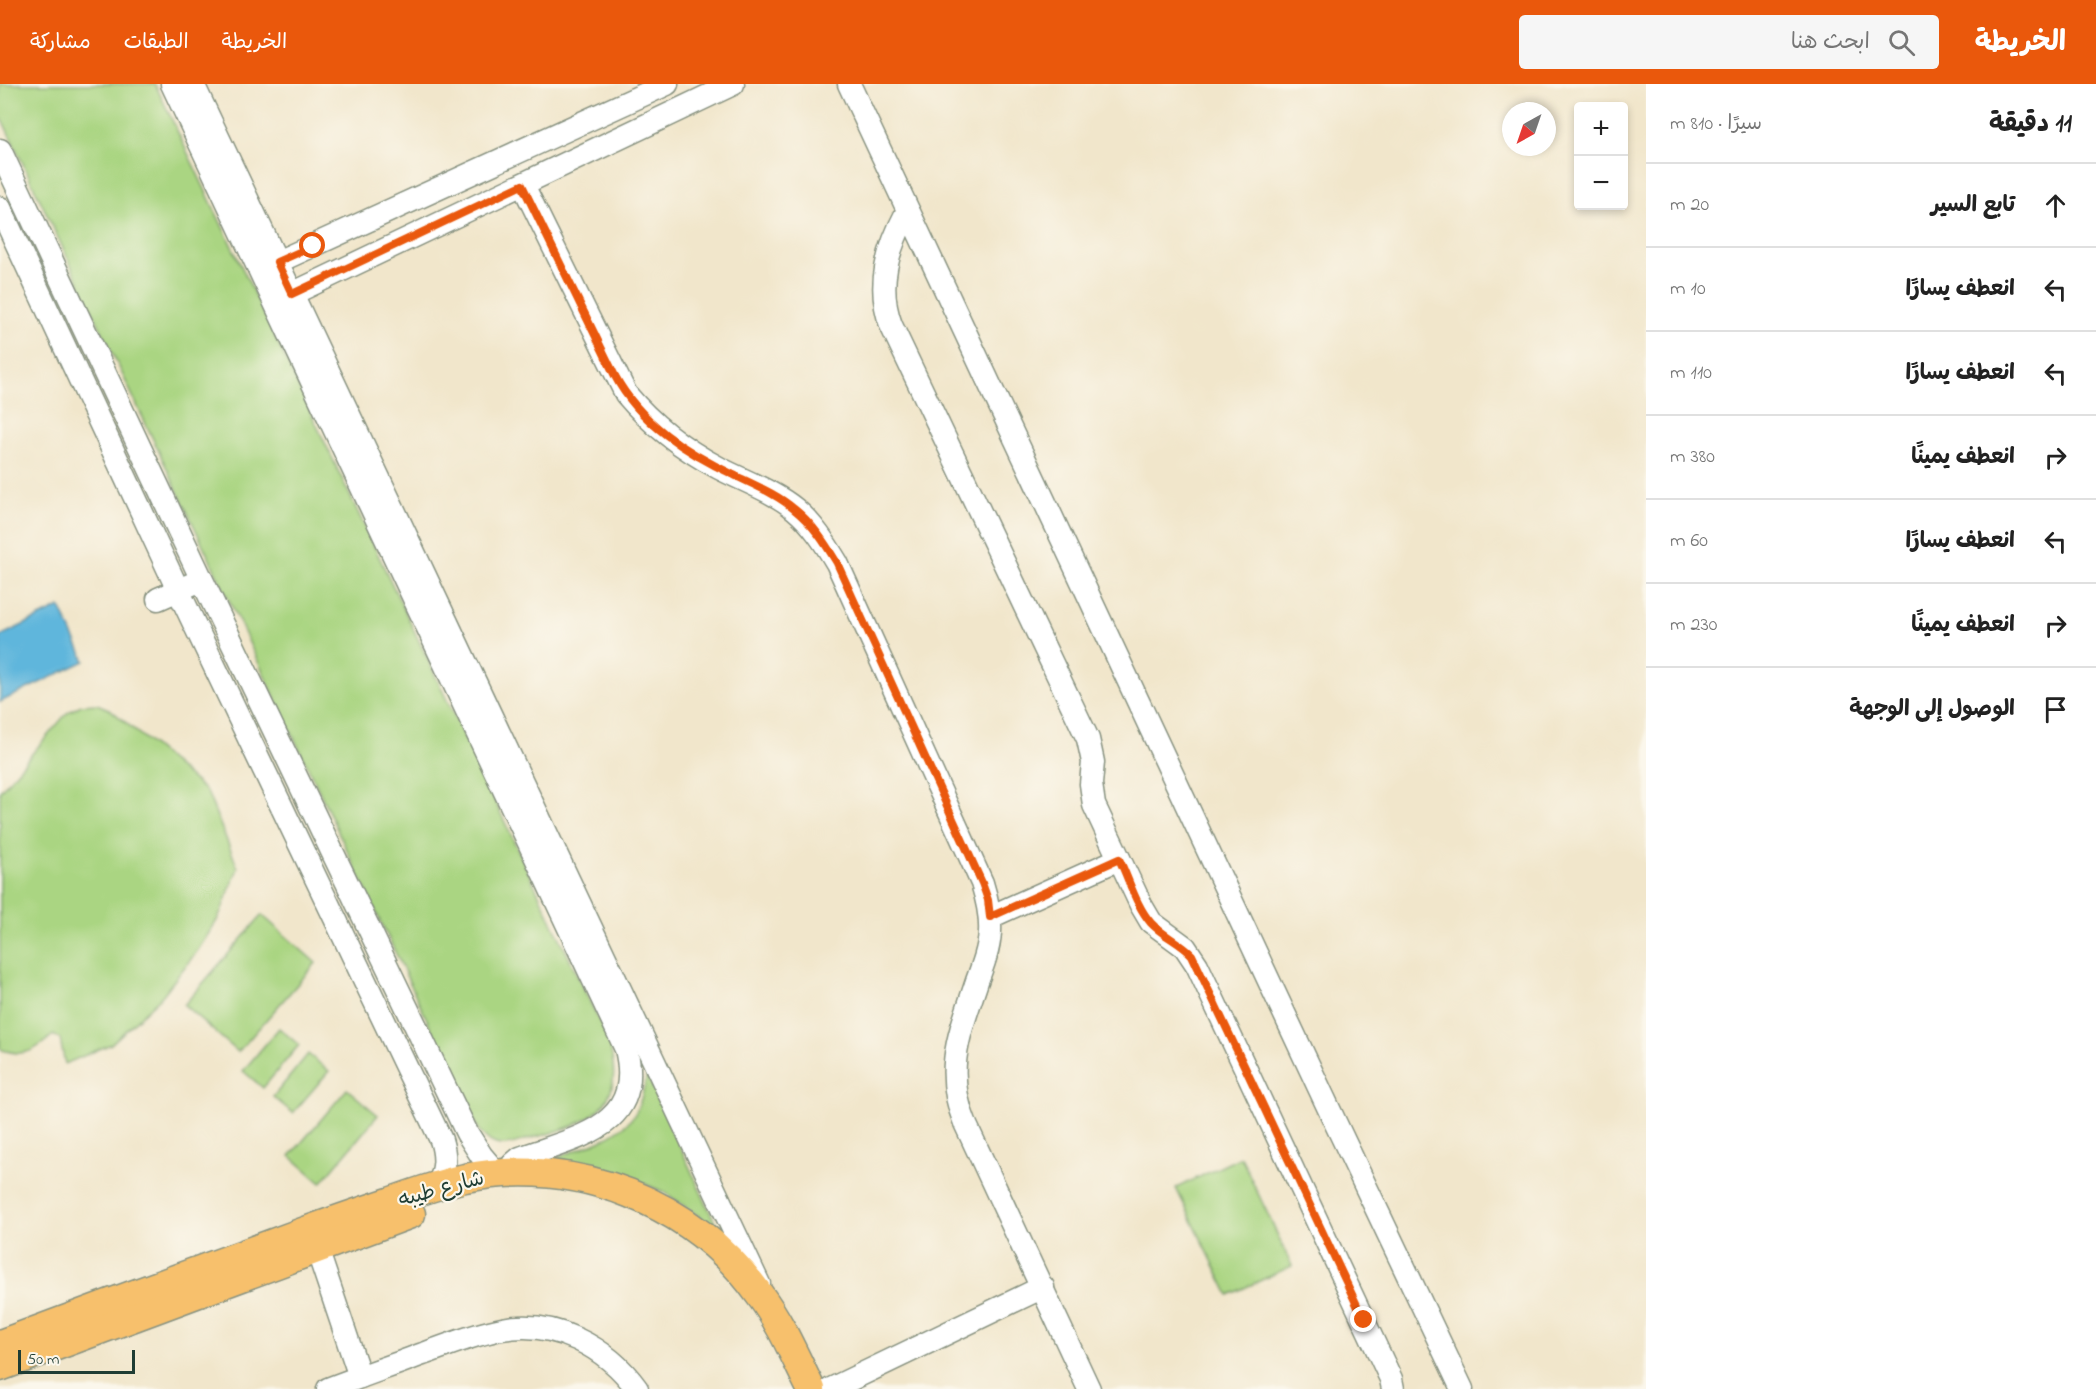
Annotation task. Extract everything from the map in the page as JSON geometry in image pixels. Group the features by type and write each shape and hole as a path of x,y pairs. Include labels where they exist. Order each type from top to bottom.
{"main road":[{"name":"شارع طيبه","path":"0,1367 314,1240 438,1185 468,1178 503,1174 555,1174 578,1177 622,1190 664,1209 685,1222 724,1254 753,1286 772,1313 811,1389"},
{"name":"شارع طيبه","path":"0,1344 314,1240 456,1200 486,1195 539,1192 564,1194 611,1205 634,1214 675,1237 720,1274 743,1300 757,1320 792,1389"}],"street":[{"path":"172,84 284,298 772,1313"},
{"path":"193,84 268,266"},
{"path":"268,266 667,84"},
{"path":"284,298 734,84"},
{"path":"849,84 907,212 1462,1389"},
{"path":"0,150 202,580 467,1133 481,1155 503,1174 520,1158 592,1131 615,1114 628,1092 630,1078 626,1049 284,298"},
{"path":"522,185 615,376 638,409 666,434 699,456 793,508 811,524 837,563 988,900 990,932 984,961 957,1042 953,1070 955,1092 966,1123 1089,1389"},
{"path":"0,208 10,254 168,595 441,1140 446,1163 444,1174 438,1185"},
{"path":"907,212 893,241 885,272 883,286 887,313 1088,739 1093,762 1091,784 1094,805 1140,905 1151,922 1185,947 1197,965 1381,1358 1393,1389"},
{"path":"10,254 41,240"},
{"path":"168,595 202,580"},
{"path":"990,917 1119,859"},
{"path":"314,1240 360,1377"},
{"path":"831,1389 1043,1287"},
{"path":"328,1389 477,1334 504,1328 530,1327 557,1332 582,1341 605,1355 625,1373 637,1389"}],"green space":[{"path":"0,84 155,84 609,1042 613,1066 611,1089 604,1104 588,1118 568,1128 508,1145 492,1143 480,1132 0,115"},
{"path":"97,704 111,710 207,792 238,868 218,919 198,950 162,996 111,1044 65,1064 60,1039 53,1035 35,1049 23,1053 0,1049 0,791 67,713 81,705"},
{"path":"262,915 316,963 238,1052 184,1005"},
{"path":"279,1028 299,1045 263,1088 243,1071"},
{"path":"308,1054 329,1071 293,1113 273,1097"},
{"path":"647,1075 718,1229 664,1192 625,1176 554,1158 599,1141 630,1121 640,1103"},
{"path":"347,1089 378,1115 321,1183 290,1156"},
{"path":"1241,1157 1292,1266 1229,1295 1176,1188"}],"water":[{"path":"60,607 85,661 0,702 0,636"}],"route":[{"path":"313,246 277,262 292,294 522,185 615,376 638,409 682,446 793,508 811,524 825,543 837,563 982,883 988,900 990,917 1119,859 1140,905 1151,922 1185,947 1192,955 1364,1320"}]}
